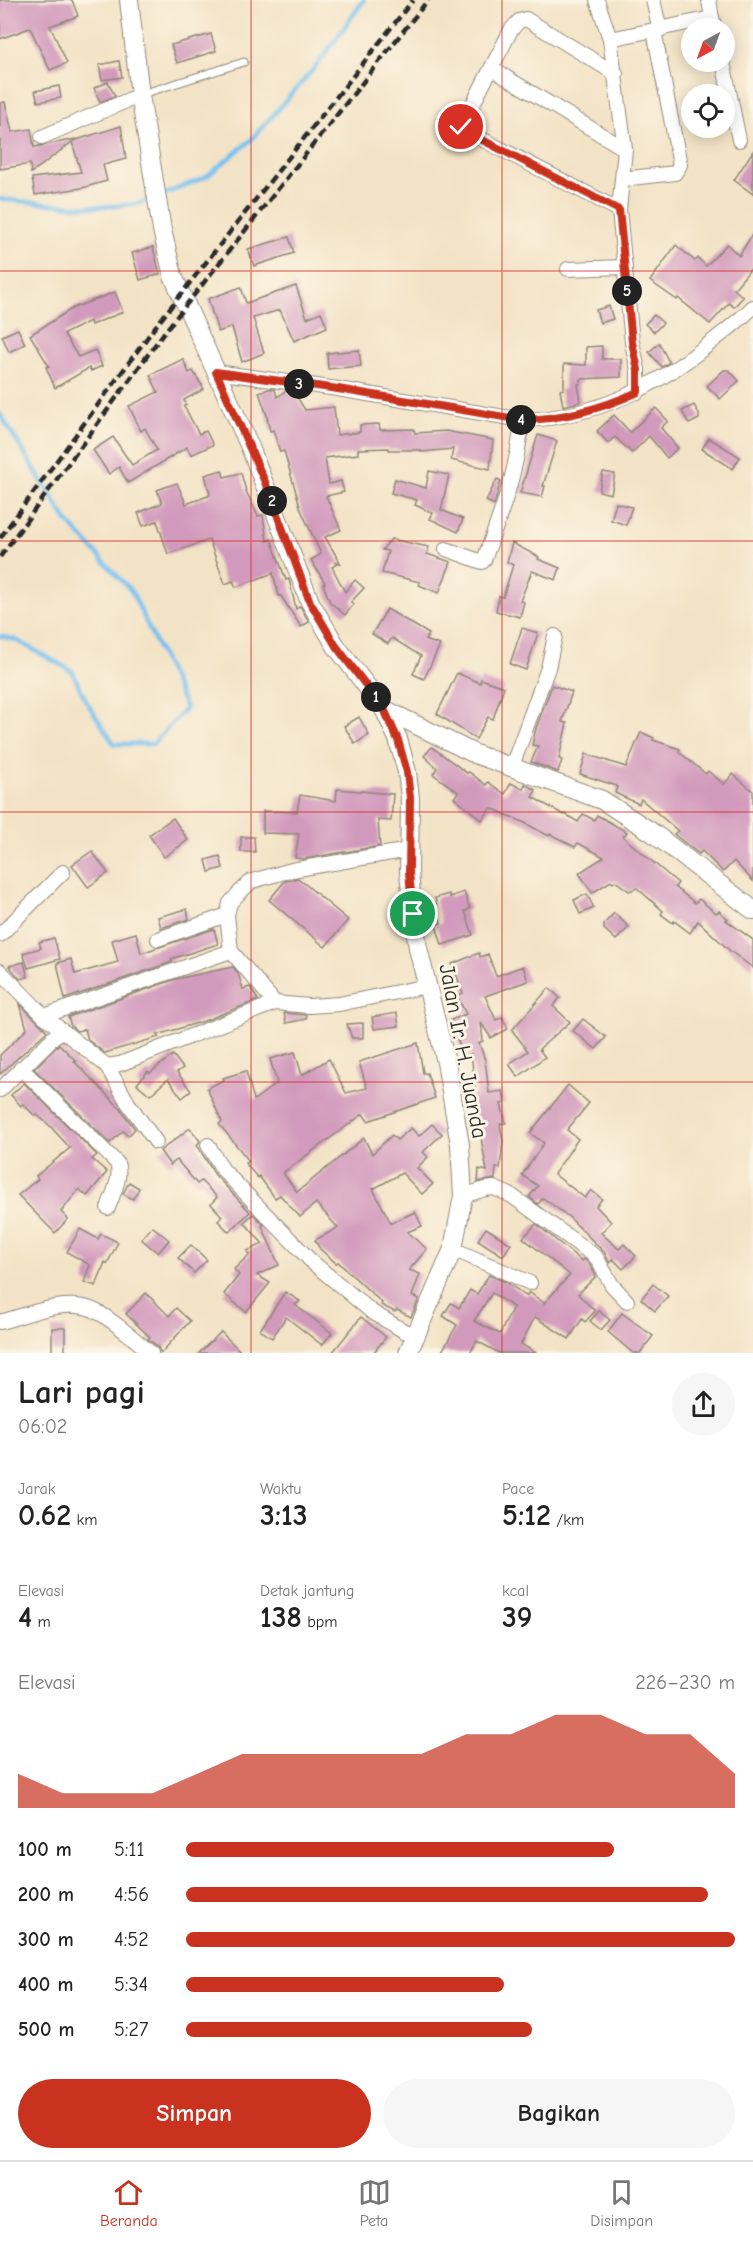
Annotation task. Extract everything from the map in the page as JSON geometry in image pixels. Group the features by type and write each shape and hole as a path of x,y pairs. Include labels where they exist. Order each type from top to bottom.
{"street":[{"name":"Jalan Ir. H. Juanda","path":"129,0 140,95 162,230 173,276 265,482 310,602 336,646 384,709 398,740 407,772 410,798 409,872 413,914 427,986 446,1062 460,1145 463,1196 453,1249 408,1353"},
{"path":"597,0 609,39 616,74 625,149 619,210 632,342 638,370 638,392"},
{"path":"622,179 675,173 680,165 653,0"},
{"path":"709,0 713,18"},
{"path":"616,74 526,20 515,24 462,128 619,210"},
{"path":"609,39 681,27"},
{"path":"492,69 625,149"},
{"path":"725,72 739,140"},
{"path":"42,137 140,95"},
{"path":"568,269 625,267"},
{"path":"216,372 338,389 522,420 548,419 579,414 638,392 677,369 753,307"},
{"path":"446,549 482,562 484,560 511,487 520,446 522,420"},
{"path":"511,768 548,668 555,636"},
{"path":"384,709 475,754 584,793 622,811 753,910"},
{"path":"275,1003 231,951 227,915 230,903 252,881 292,870 409,850"},
{"path":"0,934 63,872"},
{"path":"158,939 227,915"},
{"path":"44,1016 231,951"},
{"path":"0,971 44,1016 107,1066 128,1103 156,1143"},
{"path":"107,1066 120,1064 275,1003 309,1006 339,1004 427,986"},
{"path":"0,1090 61,1030"},
{"path":"21,1068 117,1163 120,1170 108,1208"},
{"path":"208,1145 224,1170 312,1262 372,1312 404,1331 417,1334"},
{"path":"463,1196 494,1188 512,1196 596,1257 612,1285 627,1301"},
{"path":"453,1249 530,1283"},
{"path":"0,1322 63,1306 80,1306 93,1309 151,1353"}],"lane":[{"path":"140,95 244,62"}],"building":[{"path":"0,0 72,0 78,16 50,26 67,63 50,70 30,28 0,39"},
{"path":"211,34 216,51 177,63 171,45"},
{"path":"119,61 122,77 102,80 99,65"},
{"path":"108,82 115,96 100,102 94,88"},
{"path":"59,86 61,98 38,102 35,91"},
{"path":"5,102 12,132 31,129 34,147 76,139 73,141 121,126 126,159 103,165 107,181 82,188 35,195 32,178 81,172 72,142 31,173 30,164 0,169 0,103"},
{"path":"753,151 753,194 734,180"},
{"path":"753,233 753,266 734,289 743,297 734,307 729,303 710,324 678,298 677,300 650,281 676,245 695,261 698,258 706,266 727,244 739,256"},
{"path":"289,237 294,253 254,266 248,249"},
{"path":"153,247 160,274 140,280 132,253"},
{"path":"296,286 307,318 321,312 327,327 294,341 280,310 253,318 264,353 242,362 232,327 218,332 208,299 241,287 246,303"},
{"path":"115,292 123,312 91,325 90,321 64,334 78,357 95,350 102,366 91,371 89,368 55,388 46,367 49,366 30,335 73,308"},
{"path":"609,306 613,319 600,323 596,310"},
{"path":"654,315 663,323 654,332 645,324"},
{"path":"18,329 25,344 9,352 2,336"},
{"path":"659,343 669,362 662,367 649,352"},
{"path":"602,346 602,359 621,359 621,377 581,379 581,384 578,384 581,402 563,406 560,390 564,389 564,364 586,365 586,347"},
{"path":"359,350 361,366 328,369 327,353"},
{"path":"183,359 189,373 193,371 204,389 184,400 186,405 184,406 199,434 206,431 213,445 191,455 187,447 128,483 119,467 109,474 93,450 113,437 132,465 157,450 145,428 141,431 129,406 158,392 150,375"},
{"path":"724,370 729,370 739,381 720,399 707,386"},
{"path":"275,389 277,397 286,391 294,392 305,410 334,407 337,435 360,432 360,425 379,424 380,430 414,429 415,433 446,431 493,440 490,469 451,460 453,449 421,452 421,450 389,450 389,448 358,449 358,454 325,458 329,484 341,481 344,492 326,496 341,530 325,537 341,564 334,562 337,564 332,567 345,592 355,580 364,588 351,602 354,604 345,615 330,602 323,584 325,583 311,560 321,554 301,510 284,451 280,452 273,430 270,431 259,392"},
{"path":"694,405 699,419 689,424 682,411"},
{"path":"656,408 668,421 661,428 678,448 667,458 649,436 632,453 615,437 608,443 597,431 614,415 630,432"},
{"path":"538,435 557,441 543,486 545,486 542,497 520,493"},
{"path":"709,438 740,457 733,469 702,449"},
{"path":"222,470 224,477 241,473 246,491 258,516 263,515 267,541 271,539 286,580 289,579 296,609 300,606 309,622 301,627 279,596 273,573 236,587 233,581 225,584 209,540 168,554 157,521 143,526 138,513 162,503 157,490 177,483 186,504 208,496 210,494 205,475"},
{"path":"429,471 449,475 441,510 463,519 458,532 430,519 433,513 415,505 417,500 391,493 395,479 426,488"},
{"path":"603,472 615,474 611,494 599,491"},
{"path":"497,479 501,481 494,505 486,501"},
{"path":"616,503 632,507 626,525 611,520"},
{"path":"391,539 429,547 427,554 451,562 439,593 419,585 420,582 382,573 388,551 382,550"},
{"path":"512,543 539,557 538,559 560,568 556,580 532,571 520,601 524,602 520,617 496,611 499,596 503,597 513,565 507,562"},
{"path":"387,609 429,634 425,640 440,645 424,679 413,674 421,656 392,638 388,644 372,634"},
{"path":"522,628 538,633 526,670 510,664"},
{"path":"457,673 480,683 481,679 504,687 493,719 488,717 476,739 437,714"},
{"path":"552,685 572,692 562,722 567,723 558,772 531,762 538,746 532,745 536,728"},
{"path":"359,717 369,735 355,744 344,726"},
{"path":"641,732 654,738 653,740 680,749 679,752 706,774 708,771 724,784 733,774 753,791 753,881 734,861 723,872 702,851 699,854 676,836 674,834 678,831 641,799 639,804 615,793 617,786 580,774 586,754 626,767"},
{"path":"432,747 467,773 469,772 486,785 488,782 505,794 511,783 523,789 525,784 536,790 532,797 578,822 583,814 594,820 597,815 627,832 623,837 678,883 675,887 695,903 699,899 716,913 719,911 728,919 726,920 753,940 753,968 729,950 698,921 690,933 674,921 673,923 661,914 663,911 637,888 629,891 615,881 613,883 611,881 592,893 579,873 604,857 578,843 575,847 550,834 549,836 491,808 482,820 454,798 458,792 433,774 437,768 424,756"},
{"path":"337,789 393,794 391,821 378,820 380,846 303,859 295,858 299,834 263,833 263,811 297,812 300,795 336,801"},
{"path":"173,818 188,840 164,857 149,835"},
{"path":"241,837 254,837 255,852 241,852"},
{"path":"92,851 108,873 88,887 72,865"},
{"path":"220,856 223,868 209,872 206,860"},
{"path":"298,878 348,920 325,947 269,900 285,881"},
{"path":"464,892 470,909 465,911 473,935 442,945 436,925 441,923 435,898 449,894 450,897"},
{"path":"587,894 594,908 580,914 574,900"},
{"path":"187,909 189,919 161,928 158,917"},
{"path":"614,913 629,927 616,940 604,929 604,924"},
{"path":"214,929 218,944 65,999 57,963 71,959 75,974 118,962 112,940 136,933 141,953"},
{"path":"54,938 60,959 28,968 23,953 41,948 39,942"},
{"path":"479,953 480,957 488,954 496,976 523,966 528,981 485,996 496,1020 502,1017 508,1029 491,1038 481,1023 483,1041 479,1043 485,1060 489,1093 503,1091 505,1103 501,1104 506,1123 500,1124 503,1141 500,1168 496,1168 495,1179 478,1182 479,1169 487,1171 479,1127 476,1128 470,1096 476,1095 471,1054 463,1056 451,1020 466,1014 457,996 463,993 452,964"},
{"path":"24,962 28,977 20,979 9,966"},
{"path":"233,967 238,973 243,989 250,987 258,1000 204,1021 157,1035 159,1037 105,1053 88,1040 85,1029 77,1031 71,1026 68,1017 176,979"},
{"path":"549,988 560,998 553,1006 570,1022 539,1049 545,1057 518,1077 509,1064 528,1051 512,1030"},
{"path":"20,1004 47,1031 0,1074 0,1055 27,1029"},
{"path":"284,1013 306,1015 306,1019 286,1023"},
{"path":"397,1013 399,1026 374,1029 372,1017"},
{"path":"583,1019 606,1037 596,1049 573,1031"},
{"path":"363,1023 363,1038 352,1038 347,1024"},
{"path":"418,1043 423,1073 427,1073 435,1098 368,1121 363,1114 283,1173 297,1192 364,1138 372,1154 392,1135 397,1140 411,1128 419,1136 432,1124 442,1134 423,1152 428,1157 417,1168 433,1184 422,1194 402,1173 373,1189 391,1223 415,1212 422,1226 407,1232 427,1249 409,1270 420,1274 412,1296 419,1299 411,1317 381,1305 382,1303 338,1262 336,1263 320,1249 315,1240 338,1228 316,1203 300,1217 280,1195 275,1198 259,1176 258,1178 245,1163 249,1161 219,1124 222,1122 207,1088 224,1080 223,1078 246,1071 254,1100 277,1083 270,1059 295,1052 302,1075 329,1059 346,1093 367,1088 359,1062"},
{"path":"59,1044 120,1108 135,1129 128,1136 123,1131 110,1143 34,1069"},
{"path":"173,1055 183,1068 177,1072 191,1091 182,1098 168,1079 150,1095 137,1084 148,1071 150,1073"},
{"path":"24,1083 97,1155 92,1159 107,1172 87,1196 79,1189 61,1212 68,1219 55,1233 18,1195 38,1179 36,1176 70,1148 49,1125 23,1104 21,1106 11,1095"},
{"path":"568,1085 589,1103 567,1130 578,1139 554,1174 585,1198 591,1190 602,1199 596,1206 611,1222 601,1233 619,1249 624,1244 636,1256 623,1269 613,1259 610,1263 604,1252 569,1217 543,1198 538,1204 529,1197 538,1186 522,1175 544,1143 530,1133"},
{"path":"190,1128 200,1141 197,1145 215,1175 250,1212 229,1232 218,1221 222,1216 211,1204 217,1197 201,1181 197,1184 177,1160 170,1165 160,1151"},
{"path":"129,1182 139,1188 133,1199 123,1194"},
{"path":"253,1214 264,1225 262,1226 279,1265 257,1275 270,1283 246,1312 224,1294 239,1275 234,1269 249,1255 247,1251 263,1244 244,1222"},
{"path":"536,1224 582,1261 584,1259 589,1263 596,1276 578,1294 595,1311 585,1322 582,1319 569,1339 535,1317 521,1344 536,1353 499,1353 477,1341 470,1353 441,1353 457,1325 443,1316 451,1303 459,1308 470,1290 477,1294 489,1275 506,1282 526,1296 529,1292 544,1303 570,1275 523,1238","holes":["492,1293 513,1307 500,1334 474,1321"]},
{"path":"152,1226 169,1240 158,1253 141,1239"},
{"path":"486,1228 511,1244 503,1256 478,1240"},
{"path":"80,1229 98,1239 101,1234 118,1242 107,1264 105,1262 96,1286 84,1282 90,1265 67,1252"},
{"path":"191,1245 207,1260 194,1273 178,1258"},
{"path":"653,1284 668,1296 655,1311 641,1299"},
{"path":"285,1292 300,1301 295,1305 332,1333 322,1345 286,1317 272,1338 260,1330"},
{"path":"146,1293 169,1316 176,1308 190,1321 161,1353 157,1346 148,1339 150,1337 126,1314"},
{"path":"599,1311 610,1320 601,1330 590,1321"},
{"path":"622,1313 653,1336 640,1353 633,1353 608,1332"},
{"path":"361,1317 386,1337 373,1353 332,1353"},
{"path":"52,1328 65,1328 65,1352 52,1352"},
{"path":"221,1332 242,1353 199,1353"}],"waterway":[{"path":"160,196 206,177 251,140 318,64 364,0"},
{"path":"0,199 99,207 119,206 152,199"},
{"path":"0,414 67,521 132,592 186,708 153,744 114,744 86,701 72,671 16,640 0,636"}],"railway":[{"path":"0,538 155,327 413,0"},
{"path":"0,557 163,334 428,0"}],"route":[{"path":"413,914 409,872 410,798 407,772 398,740 379,700 336,646 310,602 265,482 216,372 338,389 522,420 579,414 638,392 638,370 632,342 619,210 461,127"}]}
